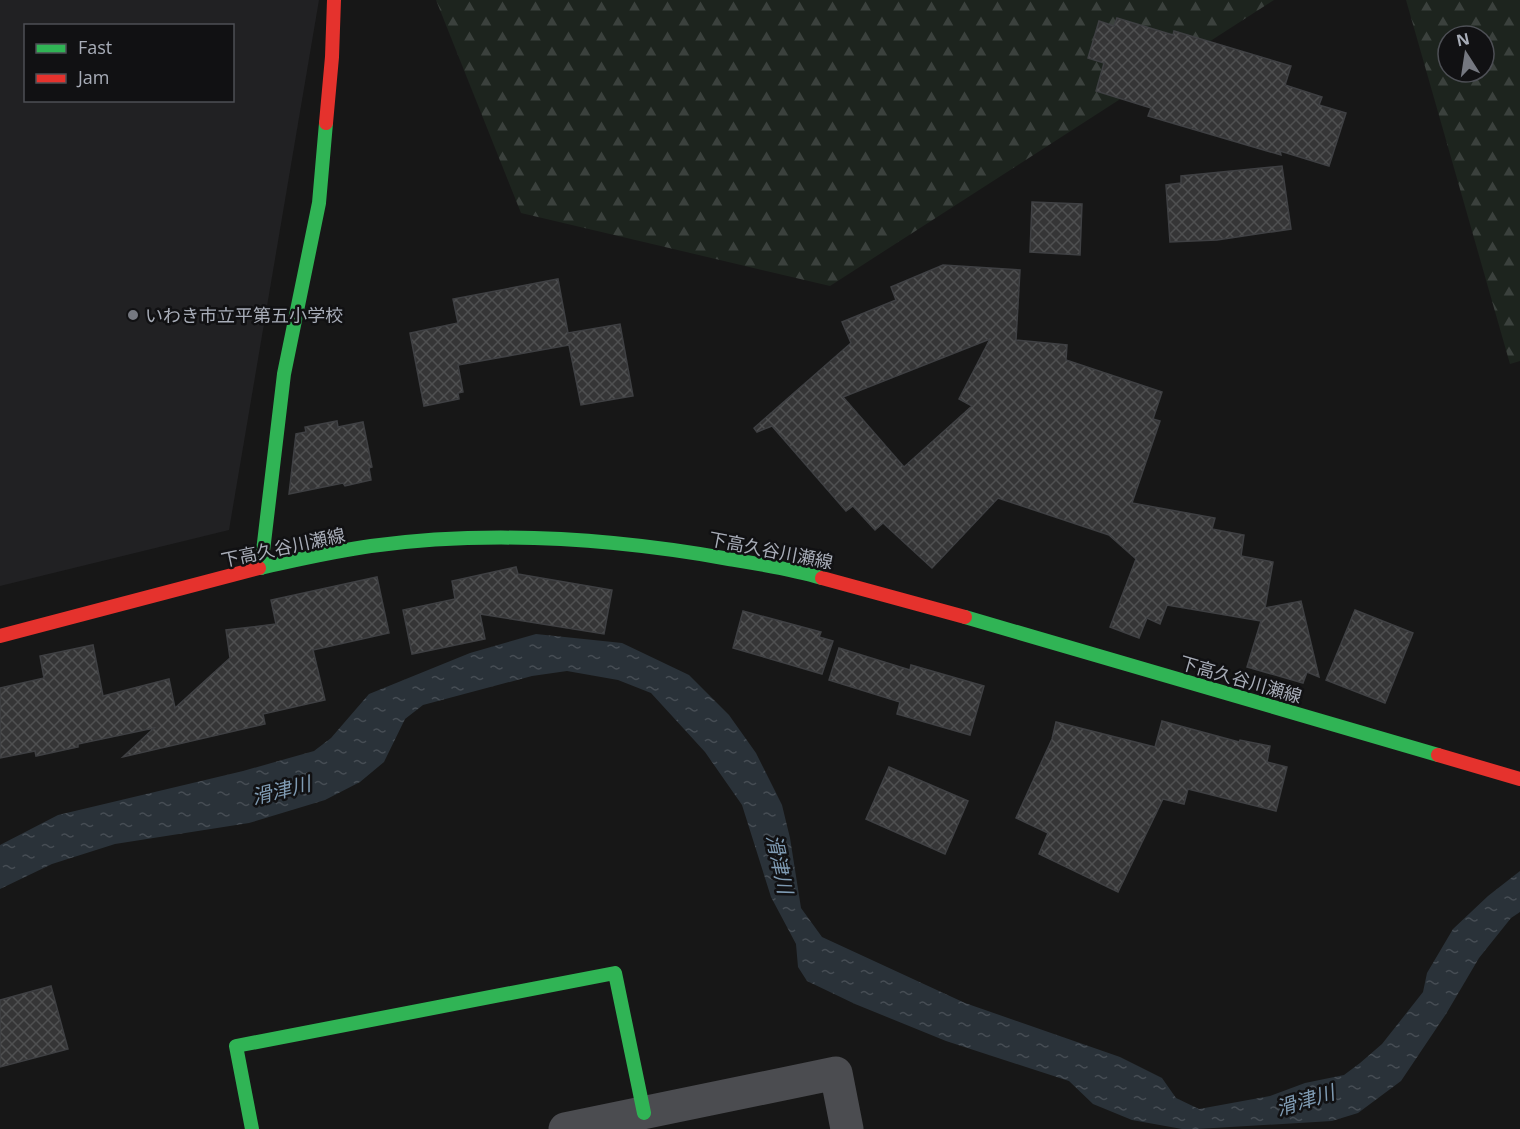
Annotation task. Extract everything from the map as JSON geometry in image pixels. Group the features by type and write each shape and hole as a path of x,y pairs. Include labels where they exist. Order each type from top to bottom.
{"main road":[{"path":"261,568 284,374 319,203 332,57 334,0"},
{"name":"下高久谷川瀬線","path":"0,636 261,568 370,546 479,537 579,539 679,550 802,572 935,608 1520,779"},
{"path":"252,1129 236,1046 615,973 644,1113"}],"street":[{"path":"565,1129 836,1072 848,1129"}],"shaded area":[{"name":"いわき市立平第五小学校","path":"0,0 319,0 229,530 0,586"}],"green space":[{"path":"436,0 1274,0 830,286 521,213"},
{"path":"1406,0 1520,0 1520,361 1510,364"}],"water":[{"name":"滑津川","path":"536,634 622,643 689,675 729,715 756,753 782,805 790,838 801,908 822,937 965,1003 1120,1057 1162,1078 1176,1098 1199,1109 1270,1096 1305,1083 1344,1075 1382,1044 1423,992 1427,973 1453,929 1488,896 1520,871 1520,912 1511,918 1479,958 1446,1014 1401,1081 1358,1113 1332,1121 1197,1129 1182,1129 1132,1120 1093,1104 1069,1081 946,1041 855,1004 807,981 798,967 796,944 771,897 742,805 705,752 651,693 618,680 567,671 532,676 423,705 405,719 384,762 360,782 325,800 249,823 115,844 52,864 0,889 0,845 58,815 243,771 314,751 331,738 369,694 470,653"}],"building":[{"path":"1117,18 1173,35 1174,31 1291,66 1285,85 1322,97 1319,105 1346,113 1329,166 1280,151 1281,155 1148,116 1151,108 1096,91 1104,63 1088,58 1099,21 1114,26"},
{"path":"1282,166 1291,229 1217,240 1170,242 1166,185 1181,183 1181,176"},
{"path":"1032,202 1082,204 1080,255 1030,252"},
{"path":"943,265 1020,270 1016,340 1067,345 1066,360 1162,392 1153,419 1160,421 1132,503 1215,518 1212,529 1244,535 1241,556 1273,562 1265,608 1301,601 1319,677 1307,672 1303,683 1247,667 1261,621 1167,605 1160,624 1147,618 1139,638 1110,627 1136,559 1109,535 998,498 932,568 883,523 875,530 853,506 846,511 772,426 757,432 754,428 851,343 842,322 896,300 891,287","holes":["990,339 959,399 972,406 904,467 843,397"]},
{"path":"558,279 568,333 620,324 633,396 581,405 569,345 458,365 463,392 458,393 459,399 424,406 410,333 458,323 453,299"},
{"path":"337,421 338,427 363,422 372,467 369,468 371,480 289,494 296,434 306,432 305,427"},
{"path":"516,567 518,574 612,590 604,634 480,614 485,639 412,654 403,610 455,599 452,581"},
{"path":"377,577 389,633 313,650 325,700 263,714 265,724 123,757 154,728 78,744 78,747 36,756 35,751 0,758 0,688 44,678 40,656 93,645 103,696 169,679 175,708 230,658 226,630 276,624 271,600"},
{"path":"1355,610 1413,633 1385,703 1326,680"},
{"path":"743,611 821,632 819,637 833,641 822,674 733,648"},
{"path":"839,648 910,670 911,665 984,686 970,735 897,714 900,702 829,680"},
{"path":"1162,721 1239,742 1240,740 1270,746 1267,762 1287,767 1276,811 1188,789 1184,804 1163,799 1118,892 1039,854 1048,833 1016,818 1052,739 1056,722 1155,747"},
{"path":"889,767 968,801 945,854 866,819"},
{"path":"51,986 68,1049 0,1067 0,1000"}],"traffic: fast":[{"path":"261,568 284,374 319,203 326,123"},
{"path":"259,568 371,546 461,538 505,538 595,541 640,546 764,565 822,578"},
{"path":"965,617 1438,755"},
{"path":"252,1129 236,1046 615,973 644,1113"}],"traffic: jam":[{"path":"326,123 334,0"},
{"path":"0,636 259,568"},
{"path":"822,578 965,617"},
{"path":"1438,755 1520,779"}],"place":[{"name":"いわき市立平第五小学校","path":"133,315"}]}
